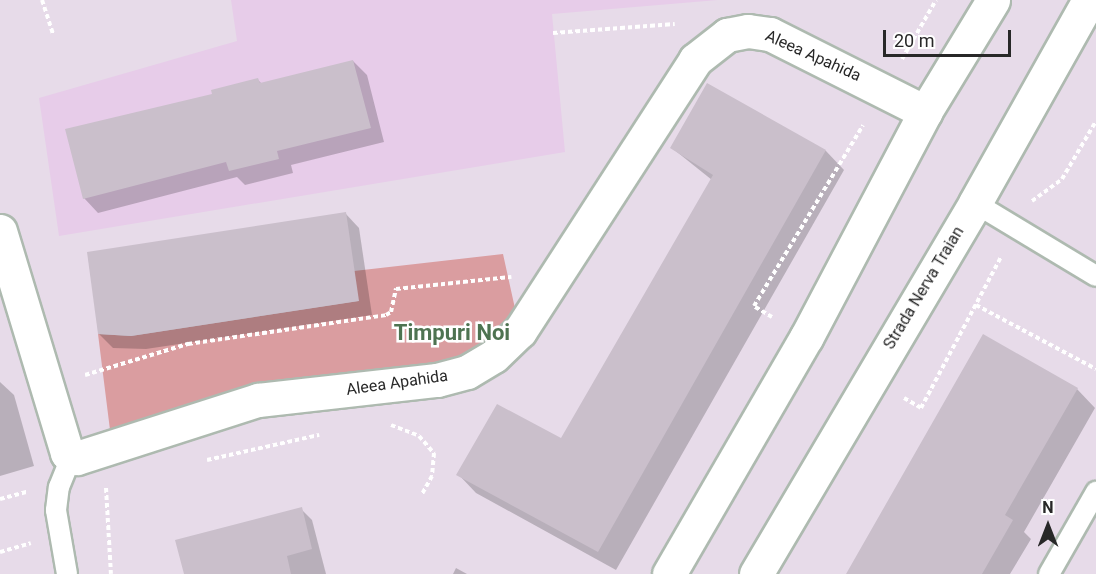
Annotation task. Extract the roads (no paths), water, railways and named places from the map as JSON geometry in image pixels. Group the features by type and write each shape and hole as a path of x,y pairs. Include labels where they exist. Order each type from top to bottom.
{"main road":[{"path":"669,574 806,338 926,112 993,0"},
{"name":"Strada Nerva Traian","path":"756,574 975,203 1089,0"},
{"name":"Aleea Apahida","path":"71,458 258,400 437,380 466,372 494,356 520,331 695,60 727,35 748,30 770,34 926,112"},
{"path":"0,231 71,458"}],"lane":[{"path":"975,203 1096,276"},
{"path":"67,574 56,510 59,487 71,458"},
{"path":"1049,574 1096,492"}],"district":[{"name":"Timpuri Noi","path":"452,333"}]}
